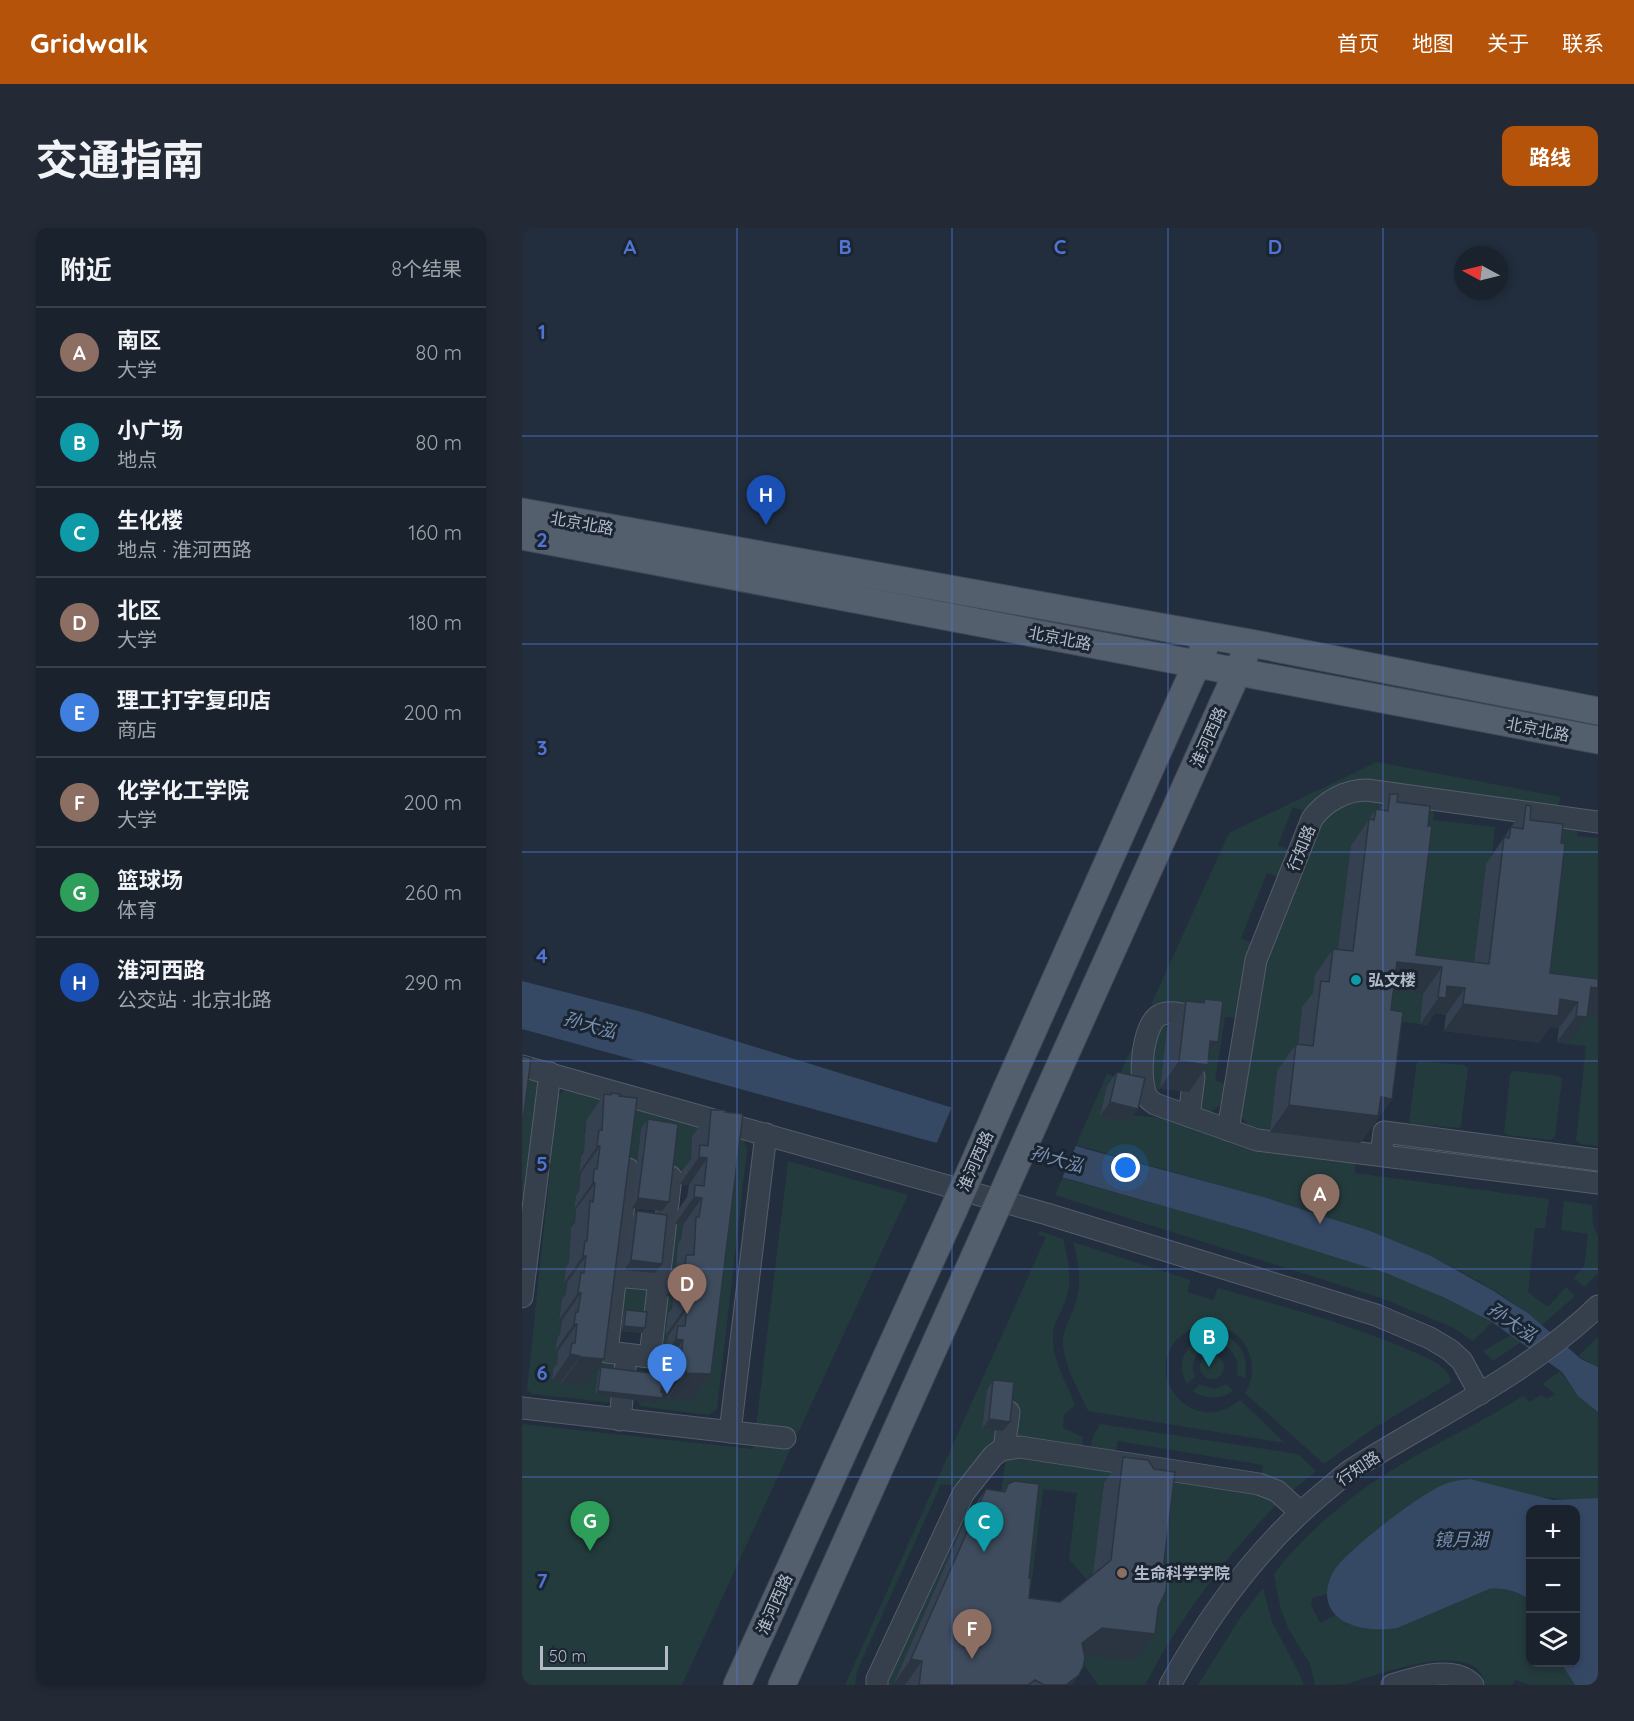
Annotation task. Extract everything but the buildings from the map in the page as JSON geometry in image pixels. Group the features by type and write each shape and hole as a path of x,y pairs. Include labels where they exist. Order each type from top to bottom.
{"main road":[{"name":"北京北路","path":"522,512 1250,643 1598,711"},
{"name":"北京北路","path":"522,536 1598,740"},
{"name":"淮河西路","path":"737,1685 954,1209 1210,636"},
{"name":"淮河西路","path":"782,1685 1250,643"}],"lane":[{"name":"行知路","path":"1228,1130 1256,960 1312,819 1318,810 1345,794 1355,790 1367,790 1598,822"},
{"path":"1193,1016 1172,1013 1158,1016 1153,1021 1144,1044 1142,1072 1147,1097 1155,1104 1257,1140 1598,1183"},
{"path":"522,1066 1047,1214 1376,1315 1430,1338 1450,1350 1462,1361 1480,1394"},
{"path":"522,1297 550,1073"},
{"path":"1189,1116 1194,1077"},
{"path":"1381,1155 1384,1132 1598,1160"},
{"path":"730,1432 766,1134"},
{"path":"628,1170 607,1352 650,1357 671,1177"},
{"path":"623,1214 666,1218"},
{"path":"616,1276 659,1280"},
{"name":"行知路","path":"1170,1685 1219,1605 1257,1557 1300,1512 1349,1472 1515,1372 1578,1326 1598,1306"},
{"path":"620,1420 627,1355"},
{"path":"522,1408 785,1438"},
{"path":"1004,1449 1009,1412"},
{"path":"877,1685 877,1679 963,1494 993,1456 1004,1449 1020,1447 1259,1484 1277,1491 1300,1512"},
{"path":"1392,1685 1412,1679 1445,1674 1462,1677 1473,1685"}],"green space":[{"path":"1377,762 1561,797 1558,806 1361,783 1307,812 1293,807 1278,845 1292,851 1281,878 1267,873 1241,938 1254,944 1238,1018 1225,1017 1215,1081 1227,1084 1223,1102 1209,1114 1196,1108 1195,1009 1151,1005 1229,833"},
{"path":"1356,799 1382,802 1379,821 1334,978 1311,1008 1302,1008 1294,1073 1277,1071 1270,1132 1253,1129 1240,1116 1264,966 1319,824 1328,814"},
{"path":"1423,805 1435,807 1433,820 1495,827 1491,865 1486,865 1470,991 1397,982"},
{"path":"1578,824 1577,836 1598,838 1598,1008 1531,999 1559,825"},
{"path":"1378,988 1423,994 1420,1024 1394,1021"},
{"path":"1572,1014 1598,1017 1598,1146 1581,1144 1576,1140 1586,1046 1568,1044"},
{"path":"1168,1020 1159,1091 1150,1078 1149,1061 1157,1027"},
{"path":"1141,1028 1130,1115 1182,1120 1356,1158 1355,1173 1549,1199 1545,1228 1535,1228 1528,1292 1548,1307 1566,1287 1575,1296 1542,1325 1515,1304 1458,1270 1428,1255 1365,1230 1217,1184 1076,1145 1107,1074 1118,1078"},
{"path":"1417,1061 1464,1065 1468,1069 1459,1128 1412,1124 1409,1121"},
{"path":"1515,1071 1558,1076 1562,1079 1555,1137 1551,1140 1507,1135 1504,1132 1510,1074"},
{"path":"522,1079 537,1082 539,1085 522,1226"},
{"path":"565,1090 744,1140 747,1150 717,1409 709,1415 640,1406 638,1401 659,1403 660,1397 676,1401 677,1399 692,1401 724,1141 706,1139 706,1136 692,1137 690,1173 681,1172 681,1168 667,1166 671,1134 641,1129 637,1164 614,1161 618,1125 601,1123 601,1121 586,1122 578,1196 576,1196 574,1209 576,1209 574,1228 571,1228 569,1268 566,1268 564,1282 567,1283 565,1299 562,1299 559,1319 562,1320 560,1339 557,1339 555,1350 558,1351 556,1370 553,1370 552,1381 561,1382 561,1384 585,1385 589,1359 619,1361 623,1365 622,1374 598,1372 595,1395 618,1398 614,1403 532,1394 527,1389 558,1095"},
{"path":"788,1161 908,1195 798,1433 756,1427"},
{"path":"1062,1178 1224,1223 1385,1273 1453,1302 1492,1322 1473,1341 1452,1327 1381,1298 1055,1195"},
{"path":"1564,1201 1592,1205 1593,1225 1598,1236 1598,1273 1584,1287 1574,1278 1584,1266 1588,1234 1561,1230"},
{"path":"683,1225 680,1244 678,1244 675,1282 668,1282 666,1296 673,1297 665,1335 668,1336 666,1353 657,1351 672,1226"},
{"path":"1040,1231 1063,1239 1068,1261 1068,1291 1055,1325 1053,1343 1057,1361 1075,1405 1064,1415 1063,1428 1083,1437 1082,1448 1018,1438 1003,1431 1000,1444 959,1486 941,1484 857,1671 855,1685 845,1685 1046,1237 1038,1235"},
{"path":"1073,1242 1190,1280 1187,1292 1213,1300 1218,1288 1375,1336 1435,1362 1446,1372 1451,1382 1374,1428 1324,1464 1245,1393 1250,1383 1252,1363 1245,1344 1229,1330 1207,1325 1188,1331 1173,1345 1166,1361 1167,1378 1174,1394 1186,1406 1202,1412 1221,1411 1240,1400 1285,1443 1088,1411 1069,1368 1063,1341 1079,1287 1078,1264"},
{"path":"620,1285 652,1286 648,1318 621,1315"},
{"path":"1215,1334 1216,1346 1205,1349 1196,1356 1193,1366 1195,1377 1187,1384 1182,1366 1186,1351 1198,1340"},
{"path":"1224,1335 1235,1342 1243,1352 1246,1364 1245,1378 1237,1375 1235,1357 1222,1344"},
{"path":"1511,1335 1521,1342 1493,1361 1483,1351"},
{"path":"1598,1337 1598,1367 1578,1356"},
{"path":"1212,1355 1221,1358 1224,1367 1221,1376 1212,1379 1203,1376 1200,1367 1203,1358"},
{"path":"1560,1371 1578,1396 1598,1412 1598,1498 1570,1500 1534,1496 1375,1532 1335,1569 1327,1594 1312,1598 1311,1605 1320,1623 1335,1615 1360,1627 1489,1589 1511,1591 1526,1598 1526,1667 1564,1667 1575,1685 1531,1685 1515,1680 1512,1685 1485,1685 1478,1670 1465,1663 1446,1661 1401,1668 1347,1684 1315,1685 1310,1664 1288,1628 1280,1606 1274,1574 1304,1540 1338,1508 1375,1481 1523,1396 1530,1402 1541,1395 1547,1399 1555,1394 1542,1384"},
{"path":"1200,1384 1214,1389 1227,1384 1233,1391 1223,1396 1208,1397 1193,1391"},
{"path":"522,1424 753,1449 755,1443 791,1448 682,1685 522,1685"},
{"path":"1100,1424 1298,1454 1316,1471 1292,1491 1261,1477 1263,1465 1118,1441 1115,1453 1090,1448"},
{"path":"1006,1455 1260,1491 1277,1504 1221,1567 1204,1590 1173,1636 1145,1685 1098,1685 1083,1664 1083,1655 1136,1661 1104,1484 1092,1586 1069,1559 1077,1493 1043,1489 1031,1587 1013,1585 999,1508"},
{"path":"960,1513 967,1516 893,1685 886,1685"},
{"path":"1263,1588 1272,1622 1304,1685 1198,1685 1240,1618"}],"water":[{"name":"孙大泓","path":"522,981 642,1012 1086,1149 1263,1197 1370,1231 1431,1256 1492,1290 1529,1314 1581,1359 1598,1367 1598,1412 1578,1396 1562,1372 1492,1322 1445,1298 1386,1273 1248,1230 1072,1180 522,1029"},
{"name":"镜月湖","path":"1470,1479 1553,1500 1598,1498 1598,1685 1575,1685 1564,1667 1580,1667 1580,1505 1526,1505 1526,1598 1511,1591 1489,1589 1397,1628 1387,1629 1364,1628 1343,1621 1335,1615 1327,1595 1328,1585 1335,1569 1343,1560 1402,1510 1432,1490 1459,1480"}],"pier":[{"path":"953,1104 1077,1143 1061,1181 935,1147"}],"place":[{"name":"淮河西路","path":"766,525"},
{"name":"弘文楼","path":"1356,980"},
{"name":"南区","path":"1320,1224"},
{"name":"北区","path":"687,1314"},
{"name":"小广场","path":"1209,1367"},
{"name":"理工打字复印店","path":"667,1394"},
{"name":"篮球场","path":"590,1551"},
{"name":"生化楼","path":"984,1552"},
{"name":"生命科学学院","path":"1122,1573"},
{"name":"化学化工学院","path":"972,1659"}]}
